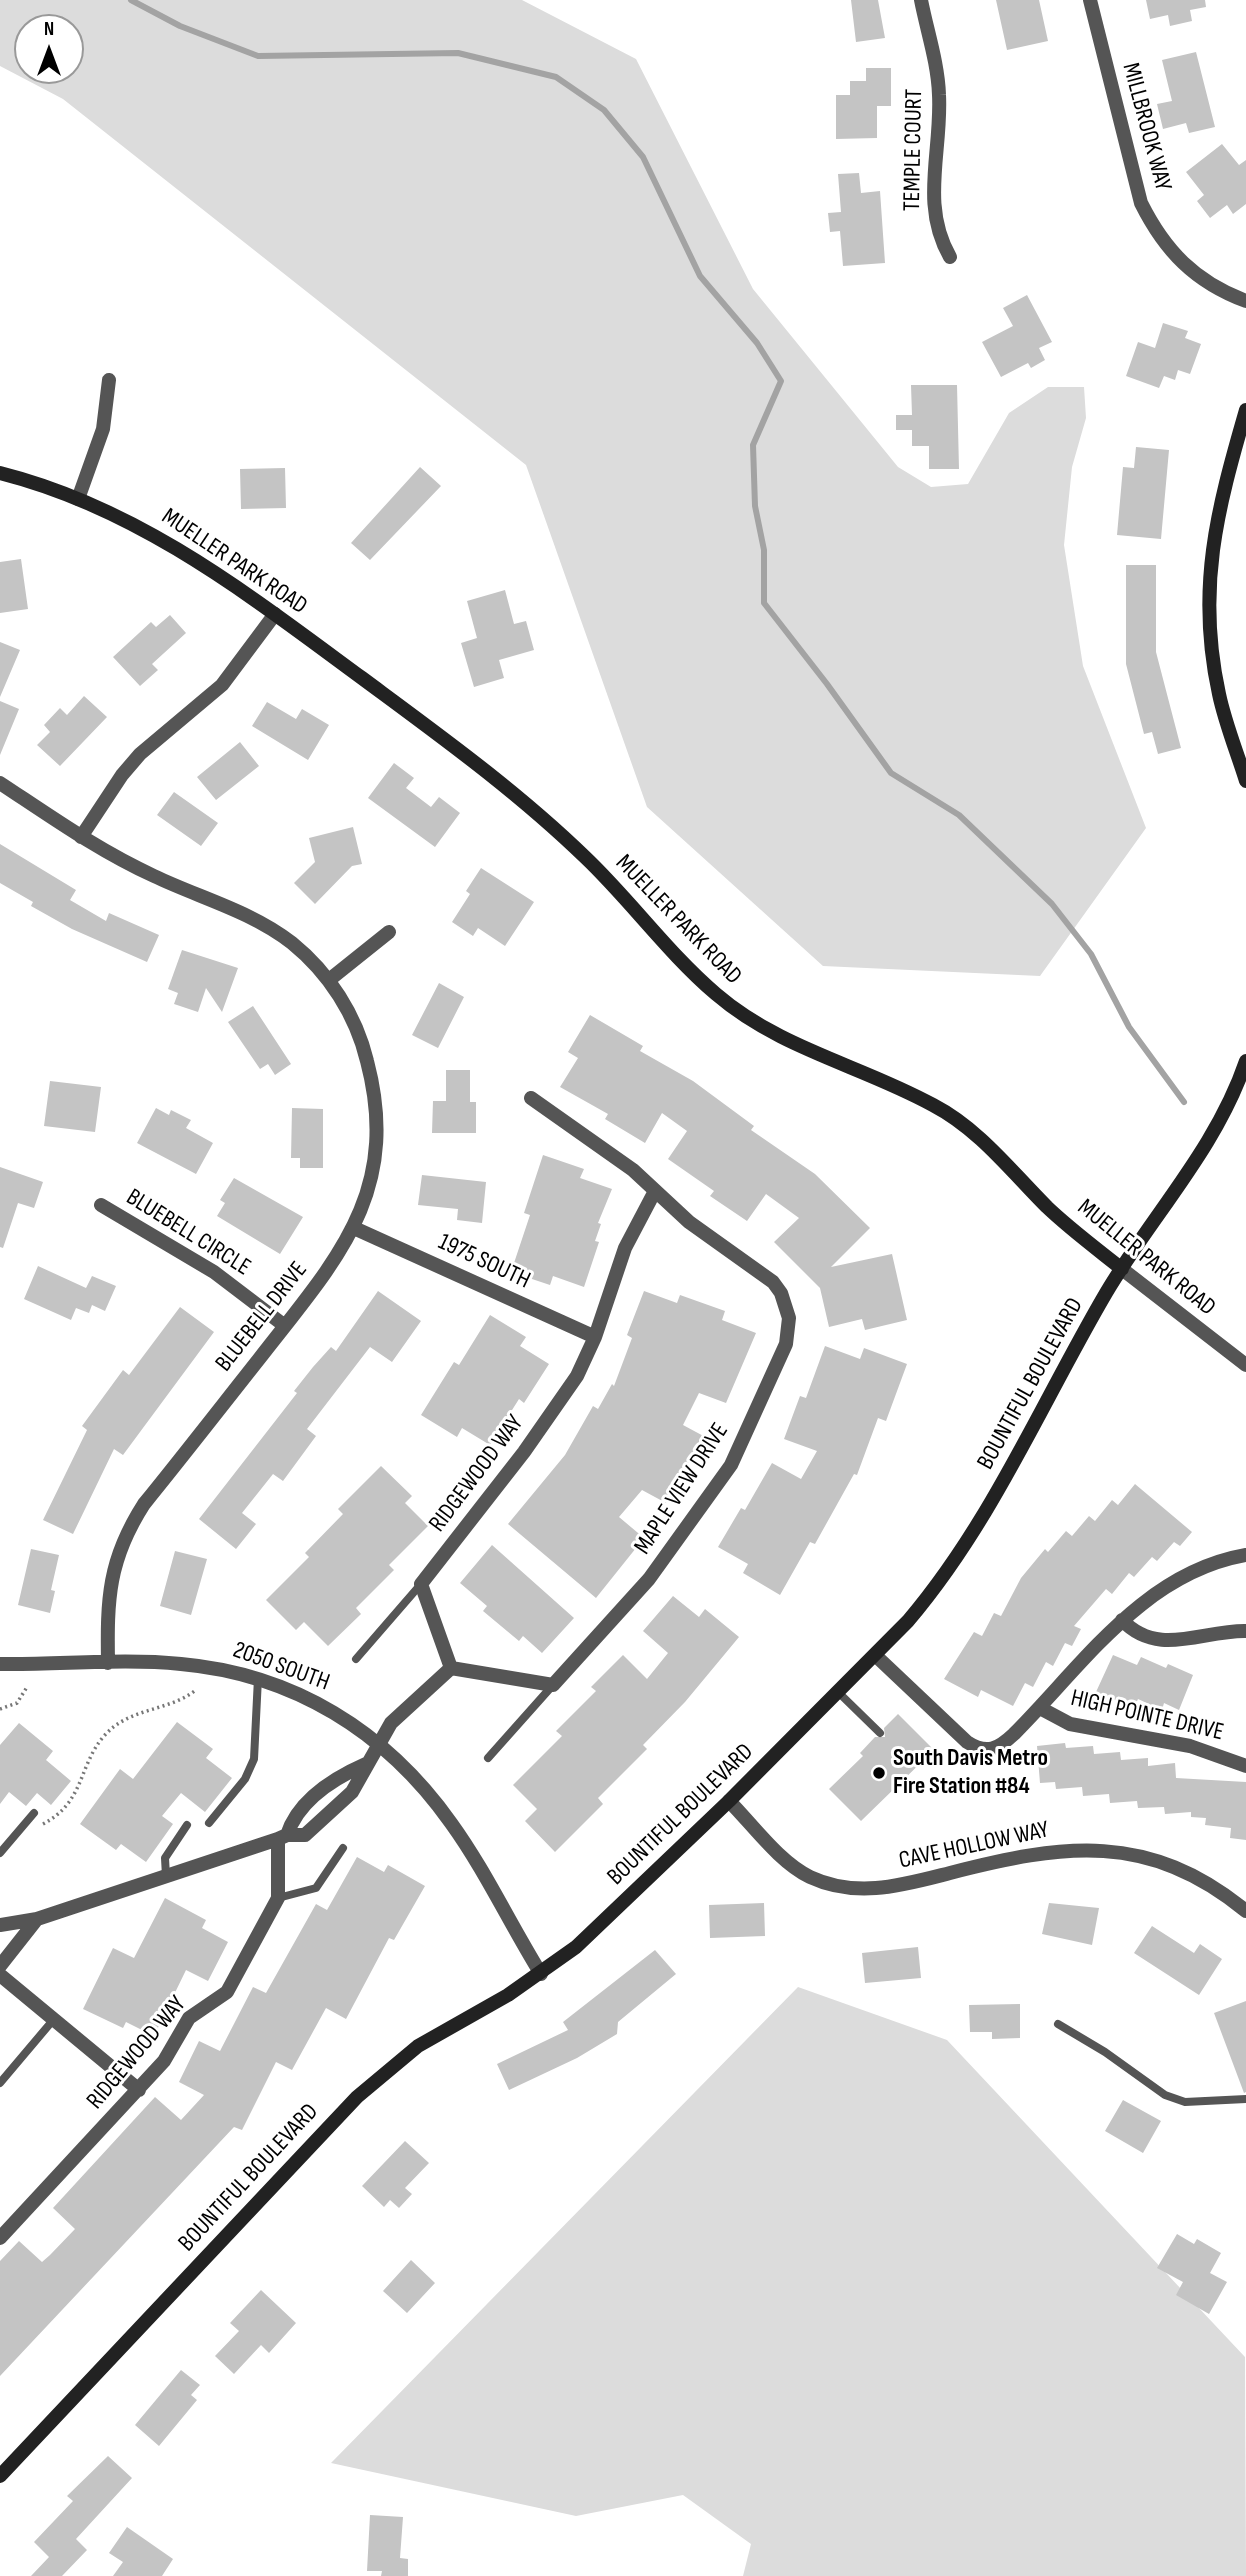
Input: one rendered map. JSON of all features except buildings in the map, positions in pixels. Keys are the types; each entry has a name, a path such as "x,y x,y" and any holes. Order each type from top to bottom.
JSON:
{"main road":[{"path":"1246,410 1215,523 1209,611 1220,697 1246,781"},
{"name":"MUELLER PARK ROAD","path":"0,473 78,499 124,518 184,551 275,614 530,807 587,859 686,967 716,995 782,1039 934,1105 990,1147 1049,1208 1122,1269"},
{"name":"BOUNTIFUL BOULEVARD","path":"0,2476 357,2097 418,2046 541,1974 601,1925 875,1655 934,1591 980,1524 1122,1269 1198,1161 1221,1122 1246,1061"}],"street":[{"name":"TEMPLE COURT","path":"920,0 940,97 934,219 940,239 950,257"},
{"name":"MILLBROOK WAY","path":"1090,0 1141,203 1153,227 1187,269 1203,282 1246,301"},
{"path":"78,499 103,429 109,380"},
{"path":"81,838 131,764 222,685 275,614"},
{"name":"BLUEBELL DRIVE","path":"0,783 81,838 152,876 270,928 312,961 343,1001 364,1048 376,1105 375,1168 354,1228 340,1253 131,1524 112,1567 108,1591 108,1663"},
{"path":"329,980 388,932"},
{"name":"MAPLE VIEW DRIVE","path":"531,1098 633,1170 689,1222 774,1282 787,1305 789,1331 786,1344 731,1465 649,1579 553,1685"},
{"name":"RIDGEWOOD WAY","path":"421,1584 577,1376 595,1337 625,1248 656,1191"},
{"name":"BLUEBELL CIRCLE","path":"100,1205 214,1272 285,1326"},
{"name":"1975 SOUTH","path":"354,1228 595,1337"},
{"name":"MUELLER PARK ROAD","path":"1122,1269 1246,1366"},
{"name":"HIGH POINTE DRIVE","path":"875,1655 978,1749 999,1748 1040,1708 1096,1644 1122,1620 1176,1580 1217,1562 1246,1555"},
{"path":"421,1584 451,1668"},
{"path":"1122,1620 1138,1634 1160,1640 1196,1640 1246,1631"},
{"name":"2050 SOUTH","path":"0,1664 179,1663 258,1678 328,1707 380,1742 418,1780 452,1824 541,1974"},
{"path":"451,1668 553,1685"},
{"path":"0,1925 37,1919 283,1837 305,1835 352,1792 391,1723 451,1668"},
{"name":"HIGH POINTE DRIVE","path":"1040,1708 1070,1724 1190,1746 1246,1766"},
{"path":"283,1837 293,1817 338,1776 366,1764"},
{"name":"CAVE HOLLOW WAY","path":"729,1801 799,1869 827,1883 848,1888 890,1888 1036,1852 1086,1849 1163,1864 1205,1882 1246,1911"},
{"name":"RIDGEWOOD WAY","path":"0,2238 164,2061 189,2018 227,1992 278,1898 283,1837"},
{"path":"0,1966 37,1919"},
{"path":"0,1975 139,2090"}],"lane":[{"path":"356,1659 421,1584"},
{"path":"209,1823 245,1779 254,1759 258,1678"},
{"path":"488,1758 553,1685"},
{"path":"838,1692 880,1733"},
{"path":"0,1853 34,1813"},
{"path":"166,1876 165,1858 187,1825"},
{"path":"278,1898 316,1888 344,1847"},
{"path":"0,2083 54,2019"},
{"path":"1058,2024 1105,2052 1165,2095 1185,2102 1246,2099"}],"path":[{"path":"0,1709 17,1703 27,1687"},
{"path":"26,1823 36,1827 62,1811 77,1793 97,1745 116,1726 139,1713 182,1699 196,1690"}],"shaded area":[{"path":"0,0 522,0 636,59 753,289 898,467 931,487 968,484 1009,413 1048,387 1084,387 1086,418 1072,467 1064,545 1083,666 1146,828 1040,976 823,966 647,807 526,465 63,99 34,84 84,84 84,14 14,14 14,73 0,66"},
{"path":"798,1987 947,2040 1245,2357 1246,2576 743,2576 751,2544 683,2495 576,2516 331,2463"}],"waterway":[{"path":"131,0 180,26 258,56 458,53 556,77 604,110 643,157 700,276 757,343 781,381 753,445 755,506 764,550 764,603 891,773 959,815 1052,904 1091,954 1129,1027 1184,1102"}],"place":[{"name":"South Davis Metro Fire Station #84","path":"879,1773"}]}
